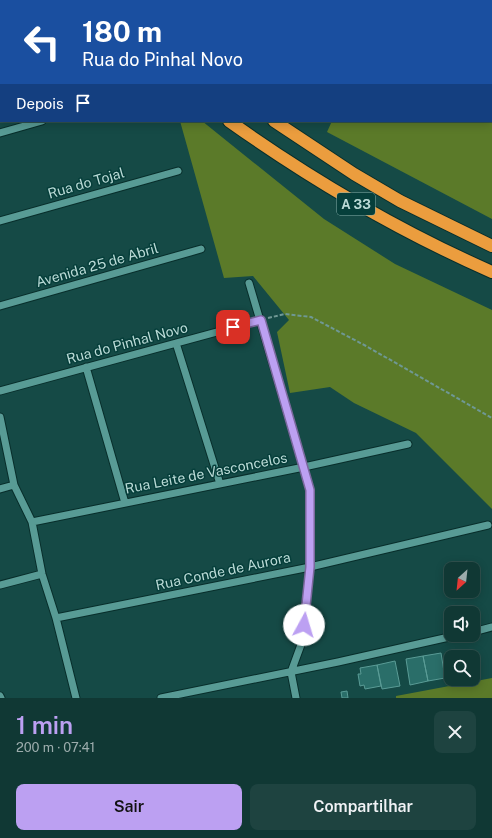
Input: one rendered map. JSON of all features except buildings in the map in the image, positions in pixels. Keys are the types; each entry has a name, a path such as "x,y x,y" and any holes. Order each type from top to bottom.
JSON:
{"highway":[{"name":"A 33","path":"230,122 318,181 371,212 435,247 492,272"},
{"name":"A 33","path":"276,122 354,174 400,201 492,246"}],"street":[{"path":"0,133 38,122"},
{"name":"Rua do Tojal","path":"0,221 178,171"},
{"name":"Avenida 25 de Abril","path":"0,306 201,250"},
{"path":"249,283 310,490 310,567 302,642 291,672 296,698"},
{"name":"Rua do Pinhal Novo","path":"0,391 261,320"},
{"path":"176,343 220,484"},
{"path":"86,367 125,503"},
{"path":"0,417 14,486 32,522 42,574 56,618 76,698"},
{"name":"Rua Leite de Vasconcelos","path":"32,522 304,467 408,444"},
{"path":"0,489 14,486"},
{"name":"Rua Conde de Aurora","path":"56,618 310,567 488,525"},
{"path":"0,585 42,574"},
{"path":"480,630 492,627"},
{"path":"161,698 291,672 444,638"}],"path":[{"path":"261,320 285,314 311,317 366,346 492,418"}],"green space":[{"path":"180,122 203,122 324,219 395,264 492,310 492,509 416,433 354,403 330,387 290,393 277,332 289,320 253,276 224,278"},
{"path":"332,122 492,122 492,219 327,132"},
{"path":"492,678 492,698 396,698 396,696 449,686 480,686 480,680"}],"route":[{"path":"233,327 261,320 310,490 310,567 304,625"}]}
